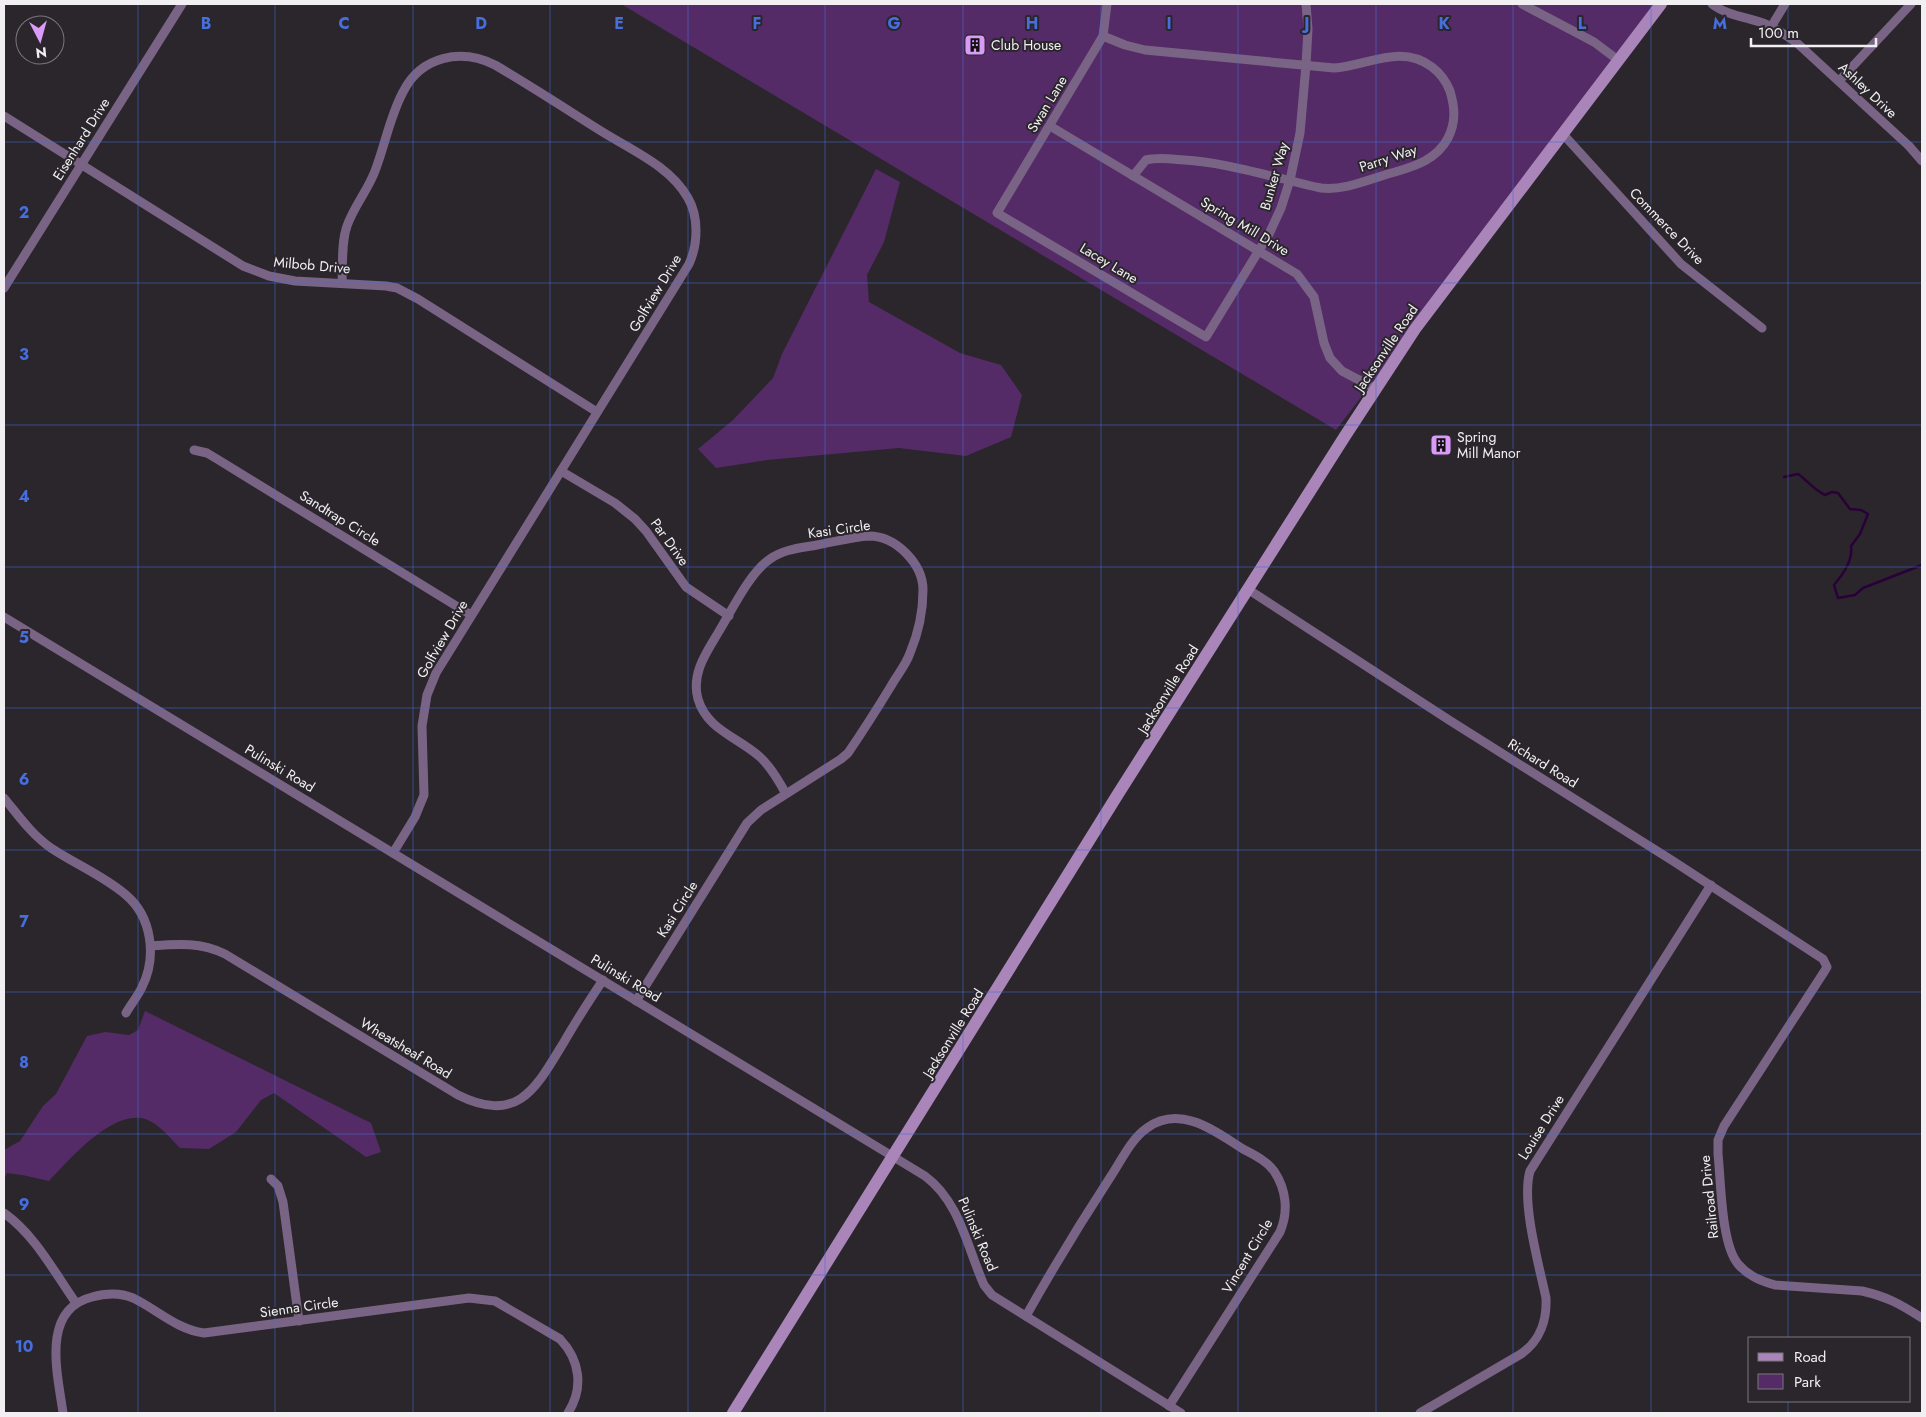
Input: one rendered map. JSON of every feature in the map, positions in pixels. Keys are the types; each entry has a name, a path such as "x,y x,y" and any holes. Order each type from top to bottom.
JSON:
{"main road":[{"name":"Jacksonville Road","path":"733,1413 1118,794 1376,389 1439,297 1661,4"}],"street":[{"name":"Eisenhard Drive","path":"4,288 182,4"},
{"name":"Swan Lane","path":"997,213 1103,36 1106,4"},
{"name":"Bunker Way","path":"1206,337 1276,220 1290,180 1300,134 1308,39 1306,4"},
{"path":"1522,4 1594,42 1618,60"},
{"name":"Ashley Drive","path":"1712,4 1726,12 1771,27 1797,43 1909,146 1922,161"},
{"path":"1771,27 1784,4"},
{"path":"1839,81 1911,4"},
{"name":"Parry Way","path":"1103,36 1125,45 1145,50 1334,68 1347,67 1400,55 1413,57 1427,63 1443,78 1452,99 1455,117 1452,128 1442,148 1434,155 1420,164 1337,188 1322,188 1224,165 1166,158 1146,160 1133,176"},
{"name":"Golfview Drive","path":"342,282 343,246 346,227 374,173 399,100 406,86 419,71 430,63 445,57 478,58 494,65 668,173 692,206 696,235 693,256 689,264 436,674 428,695 422,726 424,796 415,817 393,853"},
{"name":"Milbob Drive","path":"4,116 233,260 258,273 295,281 342,282 397,288 418,299 597,412"},
{"name":"Spring Mill Drive","path":"1050,126 1297,274 1307,285 1314,297 1324,343 1330,358 1342,372 1376,389"},
{"name":"Commerce Drive","path":"1562,133 1681,264 1762,328"},
{"name":"Lacey Lane","path":"997,213 1206,337"},
{"name":"Sandtrap Circle","path":"194,450 207,453 218,459 471,615"},
{"name":"Par Drive","path":"561,471 627,512 646,530 686,587 729,616"},
{"name":"Kasi Circle","path":"636,1001 747,823 761,810 841,759 848,753 910,655 921,608 923,590 919,573 913,562 902,549 885,539 876,537 861,538 792,550 778,554 762,565 703,657 697,672 696,689 698,698 701,708 711,722 758,756 777,777 786,794"},
{"name":"Richard Road","path":"1248,590 1449,720 1711,885 1823,959"},
{"name":"Pulinski Road","path":"4,617 925,1176 943,1192 954,1210 984,1285 992,1295 1180,1413"},
{"path":"4,798 20,818 50,847 112,884 127,896 141,914 151,946 150,962 145,980 126,1013"},
{"name":"Louise Drive","path":"1420,1413 1521,1354 1532,1345 1539,1334 1546,1310 1546,1298 1527,1197 1527,1180 1530,1171 1711,885"},
{"name":"Wheatsheaf Road","path":"151,946 193,944 212,947 458,1095 473,1102 494,1106 522,1099 538,1084 603,980"},
{"name":"Railroad Drive","path":"1823,959 1827,966 1824,972 1724,1126 1718,1140 1728,1242 1738,1264 1751,1276 1761,1281 1775,1285 1862,1291 1892,1299 1922,1318"},
{"name":"Vincent Circle","path":"1026,1316 1091,1207 1134,1140 1146,1128 1171,1119 1193,1120 1206,1125 1266,1162 1280,1182 1285,1199 1286,1210 1280,1232 1169,1406"},
{"path":"270,1179 278,1186 283,1202 299,1321"},
{"path":"4,1214 21,1226 76,1304 64,1317 56,1338 55,1354 63,1413"},
{"name":"Sienna Circle","path":"76,1304 101,1294 116,1293 125,1295 181,1327 204,1333 469,1298 495,1301 560,1339 567,1347 576,1365 578,1384 575,1400 568,1413"}],"green space":[{"path":"621,4 1657,4 1660,5 1336,430"},
{"path":"876,169 900,182 884,242 867,275 869,302 960,353 1001,365 1022,395 1011,437 966,456 899,448 767,460 716,468 698,449 733,420 773,378 782,354"},
{"path":"145,1011 371,1123 381,1152 366,1157 274,1093 261,1100 236,1132 209,1149 180,1148 162,1130 147,1119 128,1119 103,1130 90,1140 49,1181 7,1173 4,1179 4,1150 20,1141 43,1106 56,1094 87,1036 105,1032 129,1035 138,1030"}],"waterway":[{"path":"1784,477 1798,474 1821,493 1825,495 1832,492 1838,493 1850,509 1861,510 1868,514 1860,534 1851,546 1847,567 1834,585 1838,598 1855,595 1863,588 1922,565"}],"place":[{"name":"Club House","path":"975,45"},
{"name":"Spring Mill Manor","path":"1441,445"}]}
